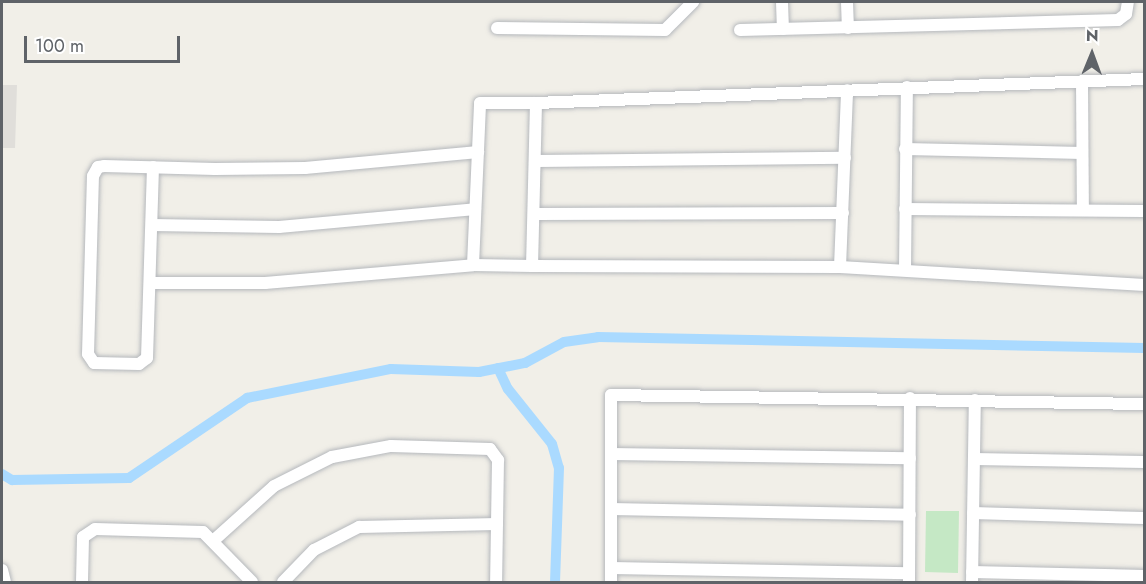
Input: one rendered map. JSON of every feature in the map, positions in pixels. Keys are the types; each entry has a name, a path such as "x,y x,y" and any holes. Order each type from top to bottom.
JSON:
{"street":[{"path":"497,28 665,30 693,2"},
{"path":"782,2 783,29"},
{"path":"847,2 848,28"},
{"path":"740,30 1118,20 1126,14 1128,2"},
{"path":"473,265 480,103 536,103 1144,79"},
{"path":"1082,81 1083,210"},
{"path":"905,270 907,87"},
{"path":"840,267 848,90"},
{"path":"532,266 536,214 536,103"},
{"path":"905,149 1082,153"},
{"path":"153,167 146,361 92,362 94,172 104,166 305,168 478,152"},
{"path":"537,161 845,158"},
{"path":"152,225 279,227 476,209"},
{"path":"905,209 1144,211"},
{"path":"536,214 843,213"},
{"path":"150,282 265,283 473,265 840,267 1144,285"},
{"path":"611,582 611,395 910,398 1144,404"},
{"path":"611,568 909,578 910,398"},
{"path":"975,400 972,577 1144,576"},
{"path":"213,541 262,496 302,470 348,453 391,446 493,450 498,460 496,582"},
{"path":"611,454 910,458"},
{"path":"974,459 1144,462"},
{"path":"611,509 909,515"},
{"path":"973,513 1144,518"},
{"path":"283,582 314,550 359,527 497,524"},
{"path":"82,582 83,537 91,530 194,530 213,541 252,582"}],"shaded area":[{"path":"2,85 17,85 15,148 2,148"}],"green space":[{"path":"926,511 959,511 958,573 925,572"}],"waterway":[{"path":"2,474 12,480 129,478 247,398 391,369 479,372 525,363 564,342 598,337 1144,348"},
{"path":"498,368 508,389 552,444 559,468 555,582"}]}
